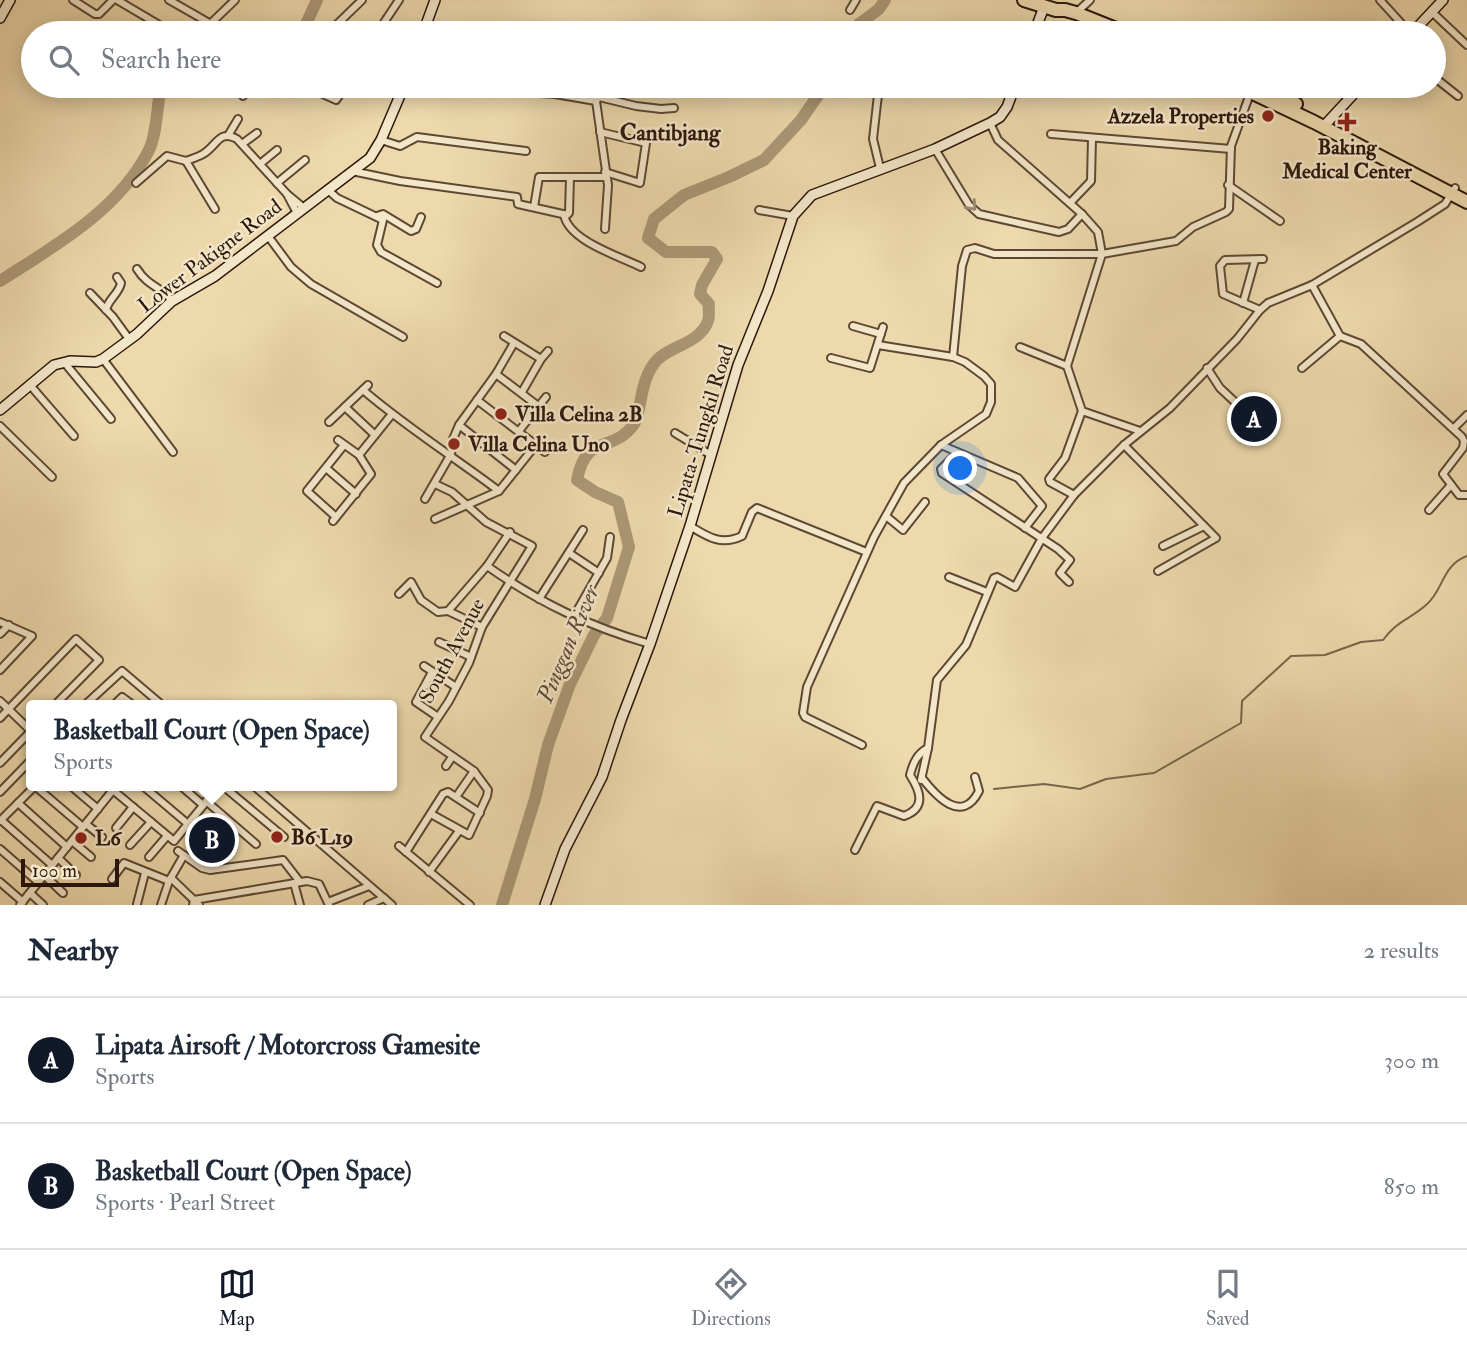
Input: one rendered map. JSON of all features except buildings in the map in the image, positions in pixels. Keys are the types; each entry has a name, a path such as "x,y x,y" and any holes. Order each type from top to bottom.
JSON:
{"highway":[{"path":"1038,4 1096,21"},
{"path":"1038,4 1075,21"},
{"path":"1275,98 1461,193 1467,202"}],"street":[{"path":"0,18 10,0"},
{"path":"74,0 95,15 115,0 152,21"},
{"path":"169,0 206,21"},
{"path":"340,21 362,0"},
{"path":"385,21 399,0"},
{"path":"427,21 435,0"},
{"path":"850,10 856,0"},
{"path":"1076,13 1090,0"},
{"path":"1380,0 1400,21"},
{"path":"1424,21 1443,0"},
{"path":"214,21 233,1"},
{"path":"1433,13 1442,21"},
{"path":"1446,25 1467,45"},
{"path":"1446,86 1458,96"},
{"name":"Lower Pakigne Road","path":"103,359 172,302 215,276 370,158 399,98"},
{"path":"579,98 597,101"},
{"path":"598,98 600,132 608,185 605,229"},
{"path":"603,98 636,106 674,108"},
{"path":"878,98 873,139 880,168"},
{"name":"Lipata-Tungkil Road","path":"545,905 565,849 602,777 650,644 690,526 738,365 768,291 793,216 812,195 935,149 990,123 1000,117 1010,98"},
{"path":"953,357 962,266 967,250 975,248 994,254 1101,254 1176,241 1193,227 1227,211 1231,149 1251,98"},
{"path":"1326,123 1350,98"},
{"path":"229,134 238,119"},
{"path":"990,123 998,139 1082,214 1098,232 1101,254 1067,366 1082,411 1065,458 1049,479 1074,495"},
{"path":"534,207 538,178 605,174 641,183 646,143 600,132"},
{"path":"242,144 257,133"},
{"path":"136,183 167,156 186,161 203,154 222,135 229,134 242,144 301,210"},
{"path":"1051,134 1231,149"},
{"path":"381,139 389,144 402,146 417,137 526,150"},
{"path":"1070,203 1091,183 1092,138"},
{"path":"935,149 969,205 979,214 1059,232 1068,229 1082,214"},
{"path":"260,164 277,150"},
{"path":"277,183 305,160"},
{"path":"186,161 215,209"},
{"path":"352,171 400,181 517,197 518,204 564,214 569,213 570,177"},
{"path":"1228,185 1280,221"},
{"path":"328,190 337,198 383,221 377,245 381,252 437,283"},
{"path":"918,786 928,748 937,680 966,645 987,592 996,577 1015,587 1042,538 1074,495 1140,430 1170,408 1268,303 1312,285 1461,193"},
{"path":"759,210 793,216"},
{"path":"377,216 383,214 411,231 416,229 421,217"},
{"path":"564,214 566,224 575,233 641,267"},
{"path":"268,236 291,267 310,284 403,337"},
{"path":"1242,303 1259,260 1225,260 1220,266 1222,293 1242,303 1260,310"},
{"path":"138,269 149,285 159,288 172,302"},
{"path":"106,310 107,303 120,290 121,283 117,277"},
{"path":"1312,285 1340,335 1361,344 1454,428 1464,441 1465,445 1443,472 1459,495 1467,495"},
{"path":"90,293 129,339"},
{"path":"831,358 870,368 882,331 853,326"},
{"path":"1302,368 1340,335"},
{"path":"504,336 541,359"},
{"path":"425,499 451,454 459,425 496,374 514,343"},
{"path":"862,745 806,718 803,713 807,687 870,545 904,483 941,445 986,414 991,402 991,384 984,376 953,357 878,345"},
{"path":"1020,347 1067,366"},
{"path":"522,392 548,351"},
{"path":"0,410 52,366 64,362 96,362 103,359 173,452"},
{"path":"64,362 111,419"},
{"path":"1207,368 1220,388 1252,418"},
{"path":"496,374 538,405"},
{"path":"30,385 74,436"},
{"path":"328,422 365,387 392,414 499,491"},
{"path":"519,431 546,397"},
{"path":"477,400 545,452"},
{"path":"345,407 375,435"},
{"path":"1082,411 1140,430"},
{"path":"359,455 392,414"},
{"path":"1454,428 1467,415"},
{"path":"459,425 516,470"},
{"path":"0,426 52,477"},
{"path":"676,433 711,455"},
{"path":"341,442 359,455 371,474 335,519 307,493 341,442"},
{"path":"941,445 1018,478 1042,504 1042,508 1025,528"},
{"path":"1124,445 1216,538 1158,571"},
{"path":"435,519 499,491 535,446"},
{"path":"957,453 941,469 942,473 1042,538 1070,560 1060,573 1069,582"},
{"path":"326,468 356,494"},
{"path":"435,484 452,492 469,506 483,525 510,532 487,566 448,611"},
{"path":"1429,510 1451,485"},
{"path":"886,516 903,530 925,502"},
{"path":"690,526 712,540 729,541 742,536 752,512 757,508 864,551"},
{"path":"1163,546 1204,526"},
{"path":"539,599 583,530"},
{"name":"South Avenue","path":"428,742 425,735 456,687 482,627 532,546 510,532"},
{"path":"573,618 607,558 610,537"},
{"path":"569,553 599,573"},
{"path":"487,566 573,618 604,631 650,644"},
{"path":"949,577 987,592"},
{"path":"399,594 411,582 421,600 438,612 448,611 482,627"},
{"path":"0,622 31,634 32,637 0,670"},
{"path":"0,634 9,625"},
{"path":"0,718 74,639 99,660 60,700"},
{"path":"439,642 471,657"},
{"path":"424,666 456,687"},
{"path":"90,700 122,671 155,700"},
{"path":"432,671 416,702 438,717"},
{"path":"0,701 26,726"},
{"path":"0,764 26,736"},
{"path":"423,750 428,742 474,771 488,790 469,835 431,814"},
{"path":"855,850 877,806 904,816 916,810 920,802 918,786 911,775 912,765 920,752 928,748"},
{"path":"446,766 452,757"},
{"path":"0,792 26,765"},
{"path":"456,797 474,771"},
{"path":"922,778 937,797 955,807 965,806 974,800 979,791 975,777"},
{"path":"30,791 0,821 52,865"},
{"path":"41,791 102,836"},
{"path":"77,791 98,809"},
{"path":"0,882 21,903 98,809 109,791"},
{"path":"114,791 175,841 216,791"},
{"path":"150,791 188,824"},
{"path":"188,791 256,844"},
{"path":"227,791 284,837"},
{"path":"260,791 392,905"},
{"path":"405,852 443,794 448,792 480,813"},
{"path":"18,803 91,857"},
{"path":"116,828 133,807"},
{"path":"130,845 151,822"},
{"path":"429,872 459,831"},
{"path":"149,857 167,836"},
{"path":"399,846 470,905"},
{"path":"0,849 38,882"},
{"path":"178,851 202,868 210,870 283,860 297,883 300,905"},
{"path":"161,905 170,879 184,855"},
{"path":"58,858 76,875"},
{"path":"112,879 124,863 145,873 170,879 195,903 297,883 319,884 328,903 369,886"},
{"path":"137,904 145,873"},
{"path":"44,875 63,893"},
{"path":"30,892 43,905"},
{"path":"368,905 384,898"}],"shaded area":[{"path":"199,817 236,849 212,853 187,831"}],"waterway":[{"path":"307,21 317,0"},
{"name":"Pinggan River","path":"863,21 879,9 885,0"},
{"path":"0,281 84,225 121,191 152,143 159,98"},
{"name":"Pinggan River","path":"502,905 535,799 548,745 570,684 594,635 607,618 629,547 618,502 577,480 581,465 593,449 618,439 634,424 645,382 654,364 664,354 693,339 709,319 709,304 700,294 702,285 717,259 712,252 666,252 648,238 654,219 684,195 764,160 801,120 816,98"},
{"path":"994,789 1044,784 1080,789 1106,779 1154,773 1241,723 1242,701 1291,656 1325,655 1361,642 1383,640 1394,628 1426,605 1452,566 1467,556"}],"place":[{"name":"Azzela Properties","path":"1268,116"},
{"name":"Baking Medical Center","path":"1347,122"},
{"name":"Villa Celina 2B","path":"501,414"},
{"name":"Lipata Airsoft / Motorcross Gamesite","path":"1254,419"},
{"name":"Villa Celina Uno","path":"454,444"},
{"name":"B6 L19","path":"277,837"},
{"name":"L6","path":"81,838"},
{"name":"Basketball Court (Open Space)","path":"212,840"}],"district":[{"name":"Cantibjang","path":"670,132"}]}
